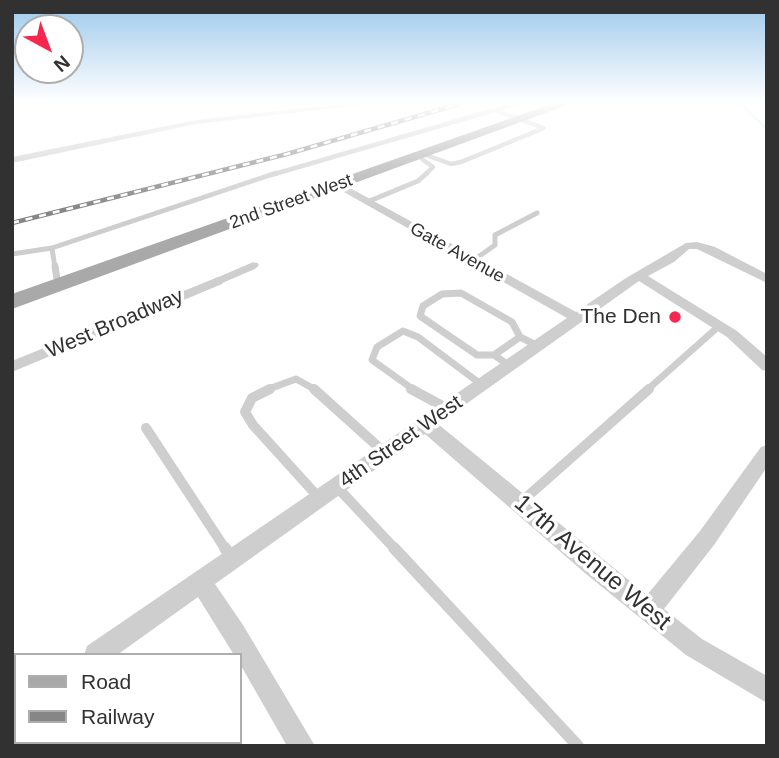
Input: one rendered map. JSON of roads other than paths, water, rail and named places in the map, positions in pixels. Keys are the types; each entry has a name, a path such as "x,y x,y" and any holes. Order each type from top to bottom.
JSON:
{"main road":[{"name":"2nd Street West","path":"12,302 420,155 461,137"}],"street":[{"path":"12,160 122,137"},
{"name":"Gate Avenue","path":"338,185 577,318"},
{"name":"4th Street West","path":"99,653 577,318 686,246 697,245 711,249 767,279"},
{"path":"639,276 719,326 767,366"},
{"name":"West Broadway","path":"12,367 218,281"},
{"name":"17th Avenue West","path":"426,424 694,647 767,690"},
{"path":"648,611 707,538 767,452"},
{"path":"201,582 236,633 302,746"}],"lane":[{"path":"12,254 52,248 291,168 402,137"},
{"path":"420,155 451,164 521,137"},
{"path":"367,202 418,181 430,172 433,167 420,155"},
{"path":"471,261 495,244 495,235 537,213"},
{"path":"52,248 58,286"},
{"path":"218,281 256,265"},
{"path":"510,366 494,355 477,355 420,316 423,306 442,294 461,293 512,322 520,337 538,346"},
{"path":"520,504 719,326"},
{"path":"448,409 420,395 372,360 377,347 403,331 482,385"},
{"path":"494,355 520,337"},
{"path":"320,499 253,425 245,412 252,398 280,383 296,379 315,388 385,453"},
{"path":"146,428 233,559"},
{"path":"337,487 578,746"}],"railway":[{"path":"12,223 344,137"}],"place":[{"name":"The Den","path":"675,317"}]}
